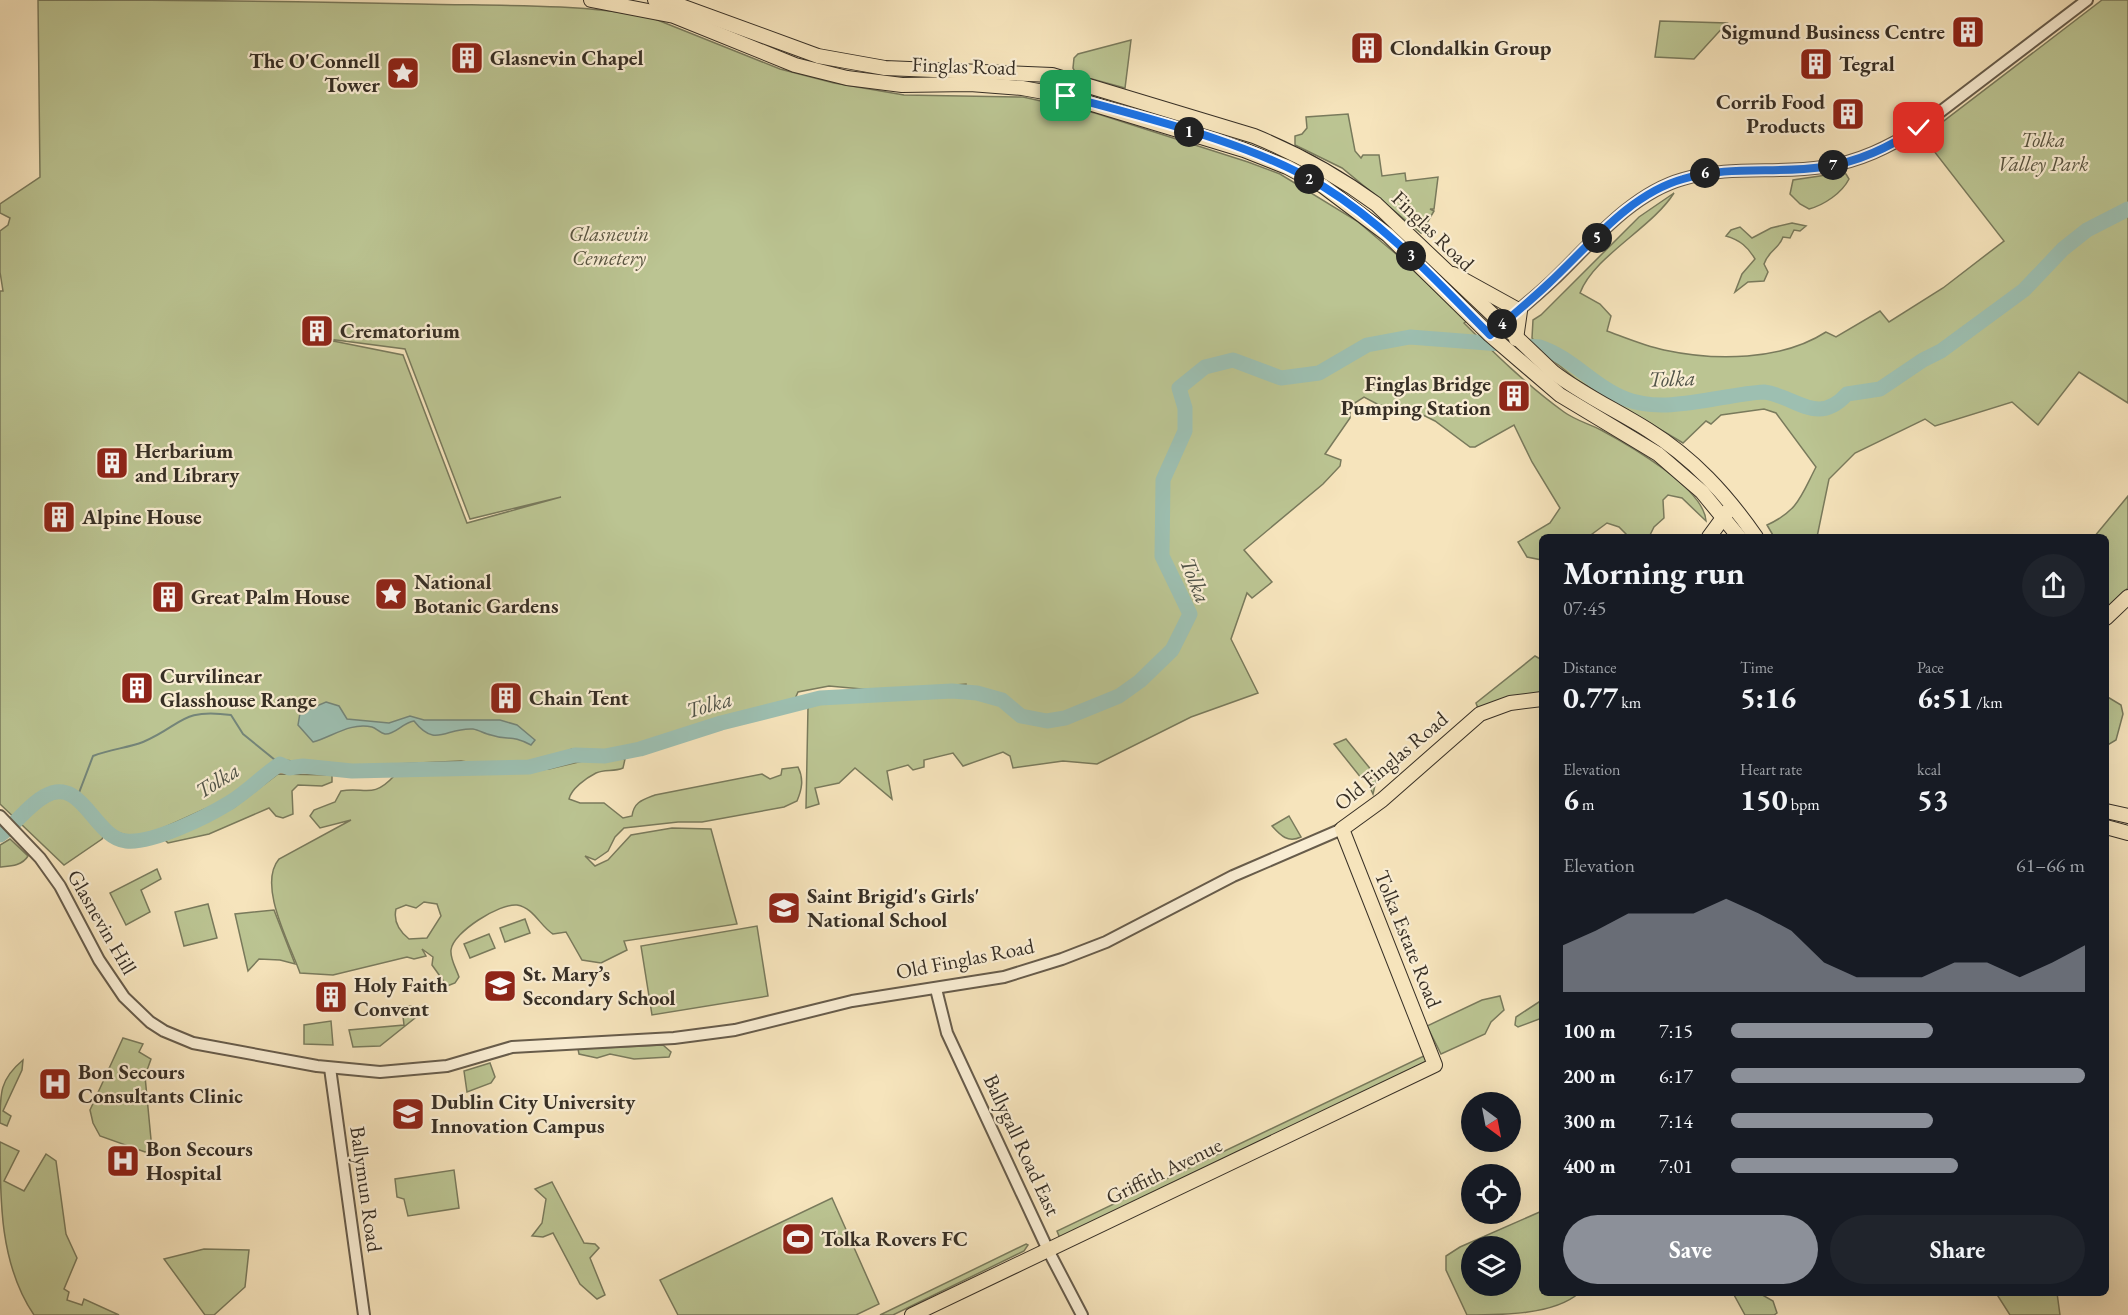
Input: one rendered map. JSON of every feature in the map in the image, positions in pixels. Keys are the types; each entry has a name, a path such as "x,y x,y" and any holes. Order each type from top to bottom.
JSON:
{"main road":[{"name":"Finglas Road","path":"591,0 674,16 795,65 847,78 902,85 970,84 1049,92 1127,112 1244,150 1305,177 1357,209 1425,269 1508,352 1560,395 1658,454 1702,492 1722,517"},
{"name":"Finglas Road","path":"656,0 670,2 818,56 885,68 1052,75 1254,136 1283,148 1352,187 1402,228 1532,354 1570,385 1673,447 1707,475 1734,506"},
{"path":"1448,272 1465,278 1520,311 1516,339"},
{"path":"1711,534 1722,517 1734,506 1754,534"},
{"path":"1722,517 1736,534"},
{"path":"2109,615 2128,597"},
{"name":"Old Finglas Road","path":"1342,829 1382,800 1480,714 1510,703 1539,699"},
{"path":"2109,812 2128,816"},
{"path":"2109,828 2128,832"},
{"name":"Tolka Estate Road","path":"1342,829 1435,1065"},
{"name":"Griffith Avenue","path":"912,1315 1435,1065"}],"street":[{"path":"1490,335 1520,311 1625,212 1654,191 1681,179 1702,174 1852,162 1890,146 1919,128 2087,0"},
{"name":"Glasnevin Hill","path":"0,816 18,834 60,886 111,979 124,997 150,1022 193,1043 330,1068"},
{"name":"Old Finglas Road","path":"330,1068 380,1072 409,1071 447,1066 512,1047 674,1038 735,1030 852,1000 1004,977 1106,942 1233,876 1342,829"},
{"name":"Ballygall Road East","path":"936,989 947,1033 1048,1250 1082,1315"},
{"name":"Ballymun Road","path":"330,1068 364,1315"}],"green space":[{"name":"Glasnevin Cemetery","path":"38,0 276,1 534,6 592,9 650,17 780,69 834,83 904,95 1023,97 1095,113 1280,174 1357,221 1396,254 1467,321 1464,323 1500,358 1550,402 1564,412 1629,446 1679,482 1693,495 1702,508 1706,521 1682,498 1668,495 1663,500 1664,518 1654,527 1650,534 1626,534 1619,527 1607,523 1592,534 1539,534 1539,559 1527,557 1518,542 1550,523 1560,508 1532,462 1514,425 1475,447 1470,447 1435,421 1419,413 1379,405 1364,397 1350,406 1350,418 1325,454 1341,460 1340,466 1323,484 1244,550 1272,582 1252,598 1247,593 1231,639 1258,693 1191,717 1097,764 1063,761 1013,768 1010,756 1003,752 963,766 953,753 924,760 924,767 913,770 908,765 887,771 892,799 855,768 839,783 815,788 819,804 806,808 808,707 811,706 811,702 853,697 966,692 966,684 884,691 829,686 798,692 794,701 728,715 616,751 572,749 546,760 529,761 505,768 461,761 354,766 282,760 227,799 152,833 135,838 107,829 102,839 64,865 0,804 0,291 3,291 0,272 0,231 8,225 10,218 0,213 0,204 40,177","holes":["313,337 405,349 470,519 561,497 467,523 403,355"]},
{"name":"Tolka Valley Park","path":"2102,0 2128,0 2128,403 2079,372 2038,425 2012,402 1935,426 1925,419 1855,453 1829,479 1818,534 1772,534 1767,525 1786,514 1798,502 1816,467 1776,413 1764,409 1721,415 1711,424 1706,421 1683,443 1577,380 1544,353 1532,338 1533,320 1541,315 1639,217 1674,193 1652,218 1610,254 1587,280 1580,293 1600,304 1611,316 1607,331 1664,350 1726,357 1789,349 1826,332 1836,337 1880,311 1889,322 1943,288 2004,241 1923,137"},
{"path":"1660,21 1727,23 1694,59 1655,57"},
{"path":"1131,40 1125,88 1077,75 1073,68 1074,58 1078,54"},
{"path":"1348,114 1355,151 1361,158 1363,155 1379,155 1382,176 1405,173 1406,181 1438,177 1434,209 1430,209 1434,211 1421,233 1342,168 1295,145 1295,136 1302,134 1307,128 1306,117"},
{"path":"1846,174 1849,179 1846,184 1832,198 1815,207 1809,209 1790,194 1793,180"},
{"path":"1792,223 1806,226 1800,231 1794,230 1790,238 1783,237 1768,256 1764,264 1768,272 1764,281 1748,282 1735,292 1742,274 1755,259 1743,244 1726,236 1731,230 1740,227 1752,238 1771,228"},
{"path":"2128,496 2128,588 2109,606 2109,534 2096,534"},
{"path":"1535,656 1539,658 1539,700 1480,714 1476,703"},
{"path":"2109,698 2121,705 2123,714 2116,740 2109,744"},
{"path":"1346,739 1377,777 1373,794 1365,777 1362,779 1334,744"},
{"path":"625,759 623,768 592,775 573,791 569,799 580,803 604,803 623,818 632,816 637,805 655,795 762,774 770,779 781,775 782,769 798,767 802,780 799,797 797,801 784,807 702,822 678,822 624,828 615,837 608,851 595,860 585,856 595,866 608,860 631,835 672,828 711,829 737,924 624,941 627,950 601,963 582,960 566,932 553,934 532,913 517,905 489,914 460,935 451,950 451,957 459,977 455,983 447,986 432,965 433,957 422,949 426,956 414,959 407,957 333,975 300,973 273,899 273,870 279,859 351,820 320,828 310,816 314,810 335,802 341,791 374,790 380,788 394,776 513,772 549,769 587,760","holes":["424,902 437,904 441,916 427,938 409,939 396,922 396,909 406,905 416,908"]},
{"path":"278,774 332,775 332,782 322,786 298,785 292,791 293,814 283,818 276,816 269,808 209,834 168,843 163,838 233,808"},
{"path":"1289,816 1301,837 1285,838 1272,826"},
{"path":"10,839 28,856 19,864 0,867 0,845"},
{"path":"157,869 161,879 141,890 150,912 126,925 110,893"},
{"path":"208,904 217,938 184,946 175,912"},
{"path":"274,910 295,964 280,960 259,959 248,971 235,914"},
{"path":"525,919 530,933 505,942 500,928"},
{"path":"757,926 768,996 652,1015 641,946"},
{"path":"489,934 495,948 470,958 464,944"},
{"path":"1500,996 1504,1010 1491,1022 1485,1034 1441,1054 1427,1026 1482,1000"},
{"path":"1539,1002 1539,1019 1518,1027 1515,1025 1516,1017"},
{"path":"411,1006 415,1018 380,1046 353,1047 349,1030 404,1025 402,1008"},
{"path":"331,1021 333,1045 304,1044 304,1025"},
{"path":"123,1038 143,1044 139,1052 151,1059 145,1076 152,1150 145,1152 100,1136 93,1123 90,1110"},
{"path":"663,1045 671,1052 669,1057 634,1059 610,1054 597,1058 579,1054 578,1049"},
{"path":"1428,1054 1433,1066 1061,1241 1057,1231"},
{"path":"23,1060 22,1070 3,1111 11,1116 7,1126 0,1123 1,1095 6,1080"},
{"path":"490,1063 495,1077 491,1083 467,1092 464,1071"},
{"path":"0,1142 19,1151 4,1181 24,1191 46,1154 56,1161 66,1234 77,1258 64,1289 69,1292 67,1300 82,1305 84,1299 119,1315 34,1315 14,1275 8,1254 2,1209"},
{"path":"454,1170 459,1208 408,1216 404,1199 397,1197 395,1179"},
{"path":"552,1182 584,1243 595,1244 599,1248 590,1258 605,1295 597,1299 580,1284 553,1233 543,1237 532,1236 542,1223 546,1199 535,1189"},
{"name":"Tolka Rovers FC","path":"832,1198 879,1304 856,1315 678,1315 660,1280"},
{"path":"1539,1212 1539,1296 1574,1296 1556,1306 1542,1310 1511,1314 1467,1315 1446,1270 1446,1256 1461,1247 1461,1296 1521,1296 1521,1236 1485,1236 1512,1224 1521,1224 1521,1220"},
{"path":"1028,1245 1024,1251 893,1315 880,1315"},
{"path":"204,1249 249,1250 245,1287 214,1315 205,1315 164,1259"},
{"path":"1735,1296 1764,1296 1773,1301 1777,1313 1774,1315 1745,1315"},
{"path":"1998,1296 2057,1296 2060,1315 2010,1315"}],"shaded area":[{"path":"326,702 339,706 347,719 389,723 410,716 424,720 500,720 517,725 535,740 531,745 473,729 435,735 429,734 414,721 389,734 364,726 341,731 313,742 298,725 300,713"}],"waterway":[{"name":"Tolka","path":"0,835 39,800 58,792 69,794 78,800 105,830 115,837 126,841 137,841 164,834 219,809 280,764 289,768 303,766 352,771 529,767 575,755 605,756 640,749 721,723 820,698 952,691 977,693 1002,700 1021,716 1047,721 1065,718 1119,696 1140,681 1172,650 1190,614 1162,556 1163,480 1185,431 1185,408 1179,388 1205,367 1233,360 1281,378 1319,373 1367,345 1410,337 1540,347 1563,358 1614,394 1642,403 1676,404 1764,392 1806,407 1826,408 1836,404 1847,394 1880,389 1923,360 1941,351 2024,290 2063,249 2087,230 2128,209"},
{"path":"77,798 93,756 143,742 191,716 201,714 231,715 243,734 280,764"}],"place":[{"name":"Sigmund Business Centre","path":"1968,32"},
{"name":"Clondalkin Group","path":"1367,48"},
{"name":"Glasnevin Chapel","path":"467,58"},
{"name":"Tegral","path":"1816,64"},
{"name":"The O'Connell Tower","path":"403,73"},
{"name":"Corrib Food Products","path":"1848,114"},
{"name":"Crematorium","path":"317,331"},
{"name":"Finglas Bridge Pumping Station","path":"1514,396"},
{"name":"Herbarium and Library","path":"112,463"},
{"name":"Alpine House","path":"59,517"},
{"name":"National Botanic Gardens","path":"391,594"},
{"name":"Great Palm House","path":"168,597"},
{"name":"Curvilinear Glasshouse Range","path":"137,688"},
{"name":"Chain Tent","path":"506,698"},
{"name":"Saint Brigid's Girls' National School","path":"784,908"},
{"name":"St. Mary’s Secondary School","path":"500,986"},
{"name":"Holy Faith Convent","path":"331,997"},
{"name":"Bon Secours Consultants Clinic","path":"55,1084"},
{"name":"Dublin City University Innovation Campus","path":"408,1114"},
{"name":"Bon Secours Hospital","path":"123,1161"},
{"name":"Tolka Rovers FC","path":"798,1239"}],"route":[{"path":"1066,96 1127,112 1244,150 1287,167 1323,186 1357,209 1388,235 1490,335 1520,311 1625,212 1666,185 1681,179 1721,171 1802,169 1852,162 1890,146 1919,128"}]}
